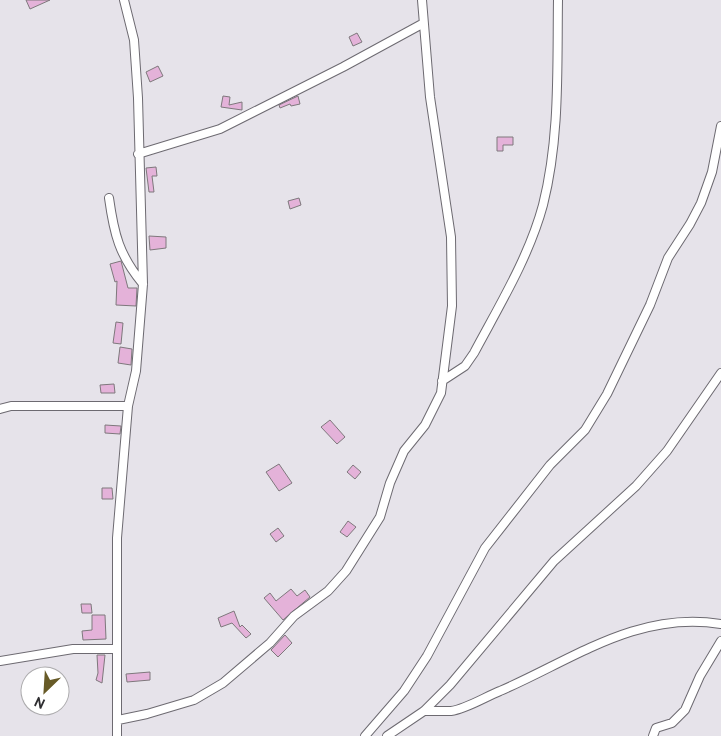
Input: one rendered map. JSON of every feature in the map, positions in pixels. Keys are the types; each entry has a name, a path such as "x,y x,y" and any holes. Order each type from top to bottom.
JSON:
{"street":[{"path":"117,736 117,538 128,406 136,371 143,284 138,154 138,98 134,40 124,0"},
{"path":"118,720 147,714 194,700 223,683 270,643 294,616 328,591 346,571 380,517 390,483 404,451 425,425 441,393 452,306 451,237 430,96 422,24 422,0"},
{"path":"442,381 465,366 474,354 524,256 540,213 554,140 558,0"},
{"path":"138,154 220,129 343,68 422,24"},
{"path":"365,736 404,691 427,656 485,548 550,466 585,430 603,400 626,359 668,258 701,204 712,172 721,126"},
{"path":"109,198 114,232 121,251 129,266 143,284"},
{"path":"387,736 424,711 450,685 554,561 636,486 667,451 721,373"},
{"path":"0,409 11,406 128,406"},
{"path":"424,711 452,710 518,683 612,636 644,627 679,622 702,620 721,624"},
{"path":"653,736 656,728 672,723 685,710 700,676 721,641"},
{"path":"0,661 73,649 118,649"}],"building":[{"path":"26,0 50,0 30,9"},
{"path":"357,33 362,42 353,46 349,37"},
{"path":"158,66 163,76 150,82 146,72"},
{"path":"223,96 230,97 229,105 242,102 242,110 221,107"},
{"path":"298,96 300,104 291,106 290,104 280,108 279,105"},
{"path":"497,137 513,137 513,145 503,145 503,151 497,151"},
{"path":"156,167 157,176 152,176 154,192 149,192 146,168"},
{"path":"299,198 301,205 290,209 288,201"},
{"path":"149,236 166,237 166,248 150,250"},
{"path":"121,261 128,288 137,288 136,306 116,305 117,281 115,282 110,264"},
{"path":"116,322 123,323 121,344 113,343"},
{"path":"120,347 132,349 131,365 118,363"},
{"path":"114,384 115,393 101,393 100,385"},
{"path":"330,420 345,437 337,444 321,427"},
{"path":"105,425 121,426 120,434 105,433"},
{"path":"279,464 292,483 279,491 266,472"},
{"path":"353,465 361,472 355,479 347,472"},
{"path":"102,488 112,488 113,499 102,499"},
{"path":"348,521 356,527 347,537 340,532"},
{"path":"278,528 284,536 276,542 270,534"},
{"path":"291,589 297,596 305,590 310,597 283,620 264,598 270,593 276,601"},
{"path":"81,604 91,604 92,613 82,613"},
{"path":"234,611 240,627 242,625 251,634 246,638 232,623 221,627 218,618"},
{"path":"92,615 105,615 106,639 83,640 82,631 92,630"},
{"path":"285,635 292,643 278,657 271,650"},
{"path":"97,655 105,655 102,683 96,680 98,673"},
{"path":"150,672 150,680 127,682 126,674"}]}
